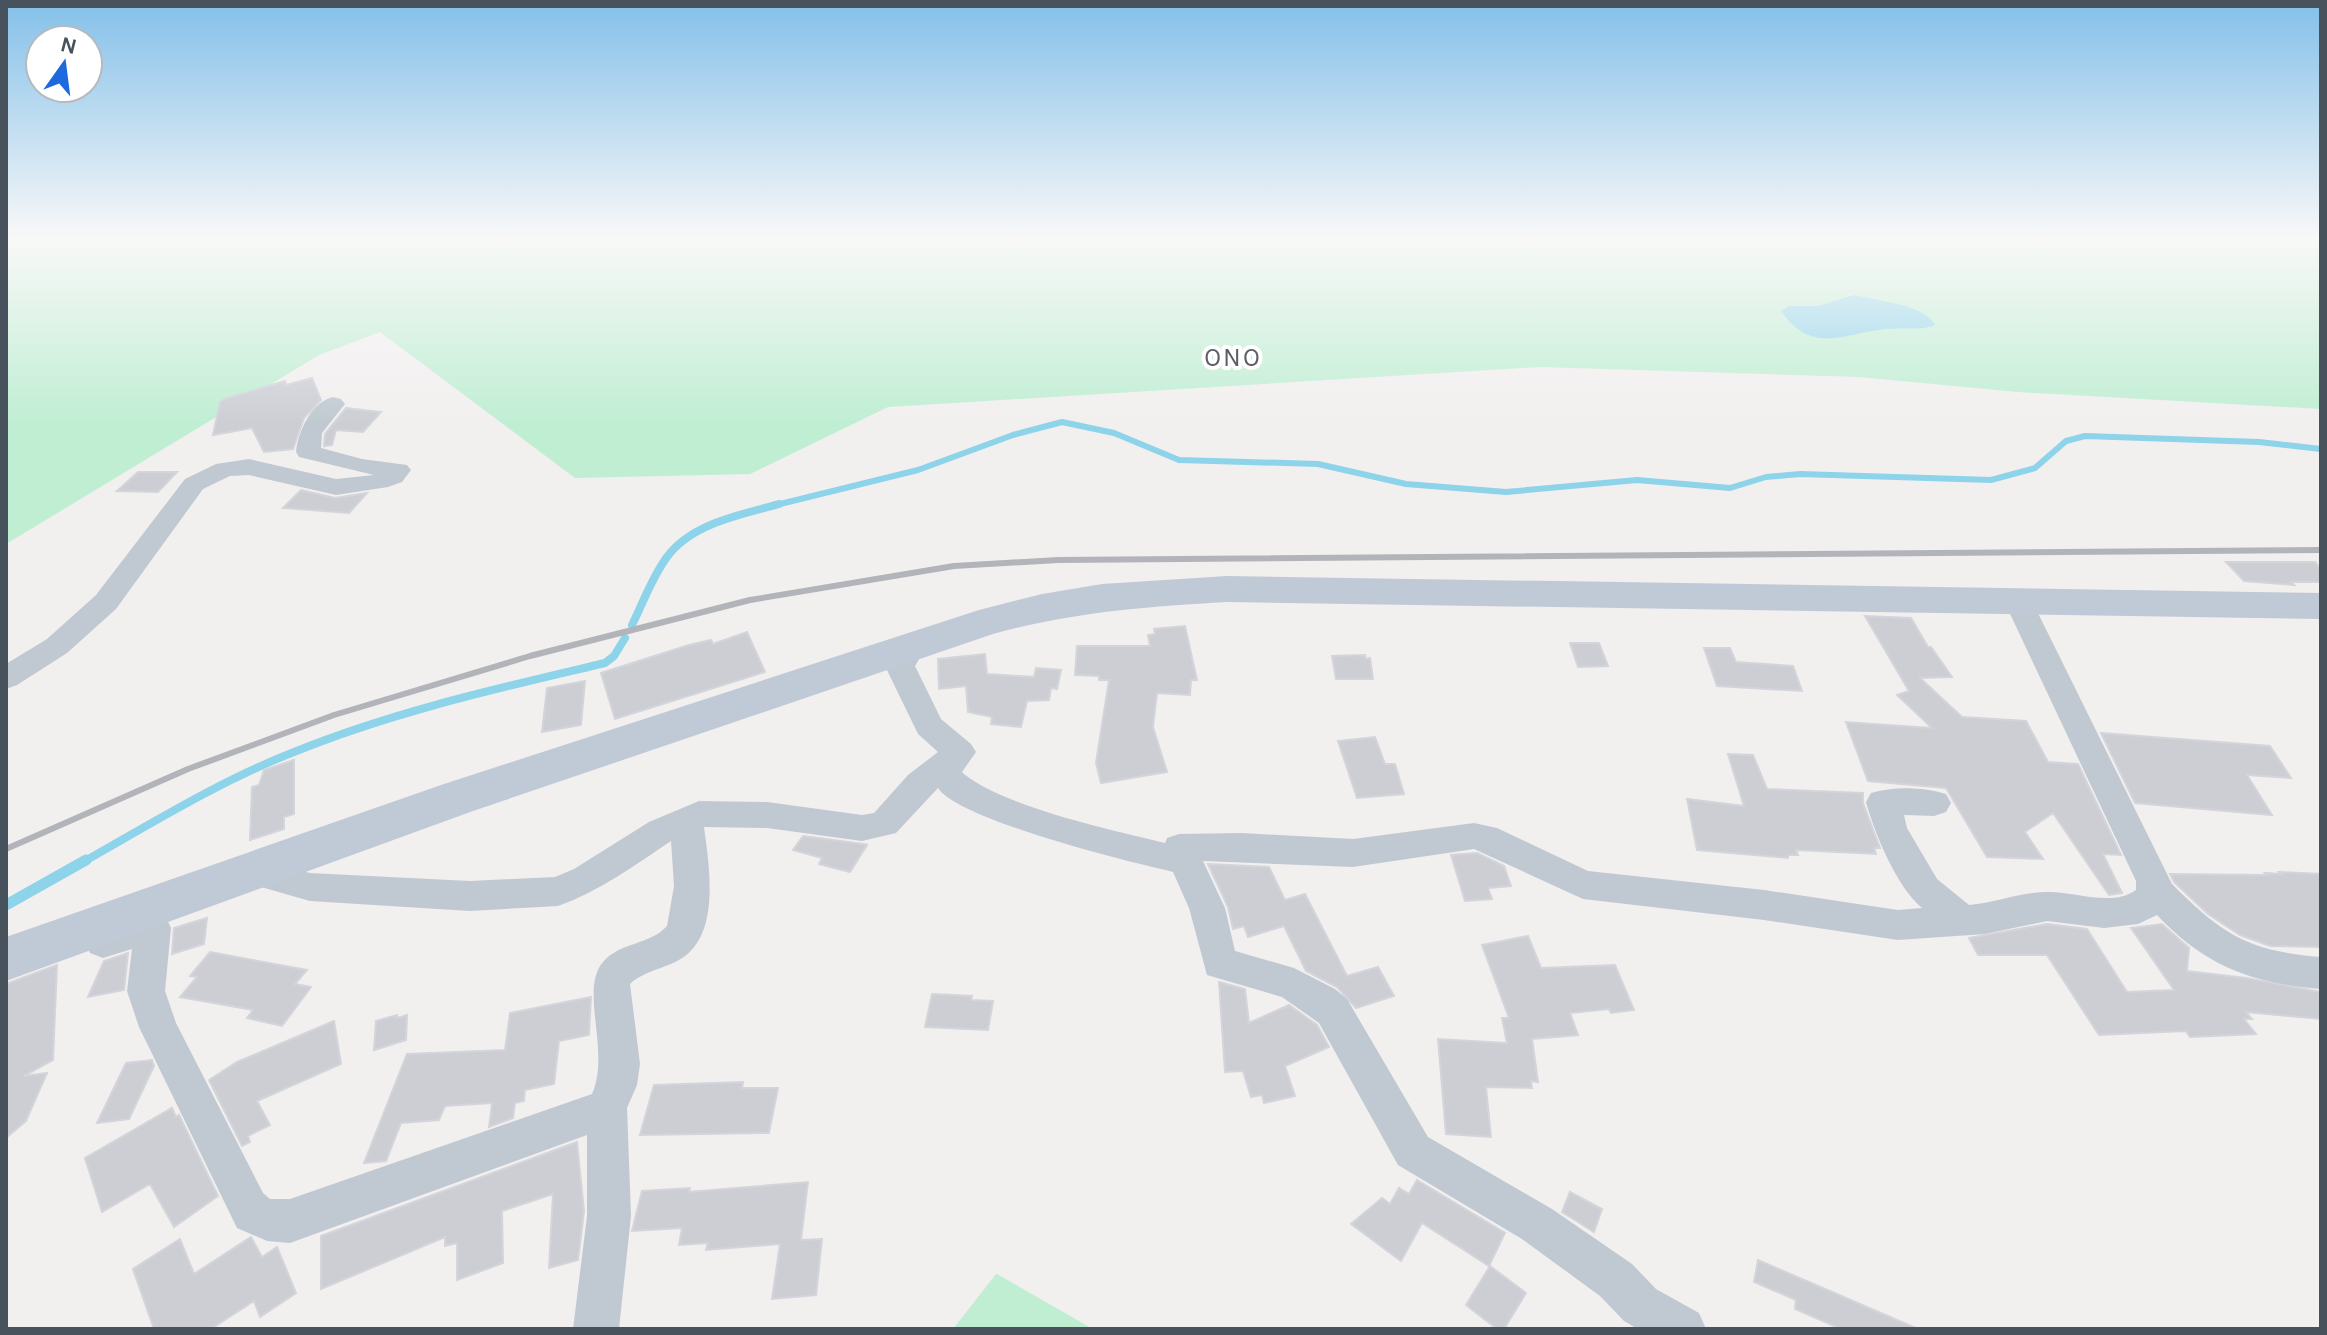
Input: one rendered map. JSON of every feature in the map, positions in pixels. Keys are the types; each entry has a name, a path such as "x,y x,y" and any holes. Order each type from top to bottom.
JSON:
{"street":[{"path":"6,678 57,646 106,602 194,484 225,469 249,467 336,487 379,482 393,477 398,470 361,466 308,452 310,432 333,404"},
{"path":"6,959 457,798 913,644 1055,604 1130,593 1191,590 2321,606"},
{"path":"1179,848 1241,847 1353,853 1474,836 1485,838 1583,885 1764,905 1898,925 1963,921 2047,906 2104,913 2138,909 2154,897 2149,869 2018,601"},
{"path":"913,644 900,666 929,726 960,752"},
{"path":"252,871 310,887 354,890 470,896 558,891 586,879 661,831 699,814 767,815 874,827 892,818 920,784 960,752"},
{"path":"960,752 945,770 952,783 968,796 1089,838 1183,861 1179,848"},
{"path":"1934,803 1883,802 1891,830 1924,889 1963,921"},
{"path":"596,1329 609,1216 607,1108 610,1095 618,1085 611,982 627,964 674,944 682,935 690,904 691,855 686,822"},
{"path":"1179,848 1207,908 1220,964 1294,984 1318,996 1333,1011 1413,1151 1537,1224 1616,1280 1640,1305 1683,1329"},
{"path":"2154,889 2210,943 2244,962 2282,971 2321,973"},
{"path":"90,929 90,945 153,928 146,991 158,1027 248,1208 257,1217 275,1222 290,1221 607,1108"}],"green space":[{"path":"6,300 2321,300 2321,409 2018,392 1859,377 1540,367 888,407 750,474 575,478 380,332 319,355 6,544"},
{"path":"997,1274 1093,1329 953,1329"}],"water":[{"path":"1837,300 1882,300 1922,313 1935,325 1841,337 1816,337 1793,325 1781,311 1789,306 1818,306"}],"building":[{"path":"312,378 321,400 304,418 293,449 264,452 252,428 213,435 220,402 224,399 285,381 286,385"},
{"path":"346,408 381,412 363,432 336,430 332,445 324,446 325,434"},
{"path":"138,472 177,472 158,492 117,491"},
{"path":"301,490 335,498 367,493 349,513 283,508"},
{"path":"2226,562 2315,562 2321,569 2321,582 2291,582 2294,585 2244,581"},
{"path":"1865,616 1911,618 1928,647 1952,677 1920,678 1962,717 2026,721 2048,762 2078,764 2121,855 2103,854 2122,893 2109,895 2053,813 2025,832 2043,859 1987,857 1946,788 1868,781 1846,722 1932,728 1897,695 1909,691"},
{"path":"1185,626 1197,680 1191,680 1190,695 1157,693 1153,727 1167,772 1101,783 1096,763 1109,680 1099,680 1099,676 1075,675 1077,646 1150,646 1148,635 1155,634 1154,629"},
{"path":"747,632 765,672 615,719 601,673 689,645 711,640 713,644"},
{"path":"1570,643 1599,643 1608,666 1578,667"},
{"path":"1704,648 1730,648 1736,662 1793,666 1802,691 1717,686"},
{"path":"985,654 987,674 1034,677 1036,668 1061,670 1057,689 1051,688 1049,700 1027,701 1021,727 991,724 992,717 968,712 966,686 939,689 938,659"},
{"path":"1365,655 1366,659 1370,658 1373,679 1336,679 1332,656"},
{"path":"585,681 581,725 542,732 547,688"},
{"path":"2101,733 2270,746 2291,778 2247,775 2272,815 2135,803"},
{"path":"1375,737 1385,764 1395,764 1404,794 1357,798 1338,741"},
{"path":"1728,754 1753,755 1767,789 1863,793 1863,803 1880,848 1874,848 1876,854 1796,850 1798,855 1788,855 1788,858 1697,850 1687,799 1744,806"},
{"path":"294,760 294,814 284,817 284,829 250,840 252,787 259,785 264,770"},
{"path":"803,836 867,845 850,872 819,864 822,858 793,850"},
{"path":"1477,853 1504,866 1511,886 1488,888 1492,899 1465,901 1451,855"},
{"path":"1208,864 1269,867 1285,900 1305,894 1347,976 1378,967 1394,996 1356,1008 1337,987 1306,971 1284,926 1248,937 1244,926 1233,929 1228,907"},
{"path":"2279,872 2321,874 2321,947 2270,946 2240,935 2208,914 2174,882 2170,874 2281,874"},
{"path":"207,918 204,944 172,954 174,928"},
{"path":"2047,924 2087,929 2127,992 2174,990 2131,928 2162,924 2189,948 2187,971 2321,992 2321,1019 2246,1012 2252,1019 2244,1019 2256,1034 2190,1037 2186,1031 2099,1035 2047,955 1978,955 1969,938"},
{"path":"1528,936 1541,968 1615,965 1634,1010 1570,1013 1578,1035 1532,1039 1538,1082 1531,1081 1532,1088 1486,1087 1491,1137 1446,1134 1438,1039 1507,1043 1502,1018 1509,1018 1482,945"},
{"path":"210,952 307,970 295,984 311,987 282,1026 247,1018 253,1010 180,997 197,977 190,976"},
{"path":"128,953 124,990 88,997 104,961"},
{"path":"57,965 53,1060 24,1076 47,1073 26,1121 6,1138 6,984"},
{"path":"1219,982 1245,989 1249,1023 1289,1005 1317,1025 1329,1047 1285,1066 1295,1096 1264,1103 1262,1095 1251,1097 1243,1071 1225,1072"},
{"path":"932,994 972,996 971,1000 993,1001 988,1030 925,1027"},
{"path":"591,997 589,1035 559,1041 554,1084 525,1090 524,1101 515,1103 513,1118 489,1127 492,1103 445,1106 439,1120 401,1123 386,1161 364,1163 407,1054 505,1050 510,1013"},
{"path":"397,1015 397,1018 407,1015 406,1040 374,1050 376,1021"},
{"path":"334,1021 341,1064 257,1101 270,1125 248,1136 250,1142 242,1146 209,1080 237,1062"},
{"path":"152,1060 154,1066 129,1119 97,1123 126,1063"},
{"path":"743,1082 742,1088 778,1088 769,1133 640,1135 654,1085"},
{"path":"172,1108 176,1117 179,1115 218,1196 174,1227 150,1184 102,1212 85,1158"},
{"path":"577,1142 584,1211 578,1260 549,1268 553,1194 502,1211 503,1263 457,1280 457,1243 445,1246 445,1237 321,1289 321,1236"},
{"path":"1417,1180 1505,1233 1489,1266 1422,1223 1401,1261 1351,1224 1382,1198 1390,1204 1399,1188 1409,1194"},
{"path":"808,1182 801,1240 822,1239 816,1295 772,1299 780,1244 706,1250 708,1243 679,1245 682,1228 632,1231 642,1191 690,1188 689,1192"},
{"path":"1570,1192 1602,1209 1594,1232 1562,1212"},
{"path":"251,1237 262,1257 277,1247 296,1293 260,1317 254,1301 211,1329 154,1329 133,1269 180,1239 194,1274"},
{"path":"1758,1260 1918,1329 1841,1329 1795,1309 1796,1300 1754,1282"},
{"path":"1490,1266 1526,1293 1504,1329 1497,1329 1466,1305"}],"waterway":[{"path":"772,506 918,470 1013,435 1062,422 1114,433 1179,460 1318,464 1406,484 1506,492 1637,480 1730,488 1766,477 1800,474 1991,480 2035,468 2066,441 2085,436 2259,442 2321,449"},
{"path":"632,625 657,573 677,545 703,528 779,504"},
{"path":"83,862 213,789 267,763 332,737 409,712 605,663 614,656 625,638"},
{"path":"6,905 86,860"}],"railway":[{"path":"6,849 188,769 334,715 530,656 750,600 954,566 1058,560 2321,550"}],"district":[{"name":"ONO","path":"1233,357"}]}
